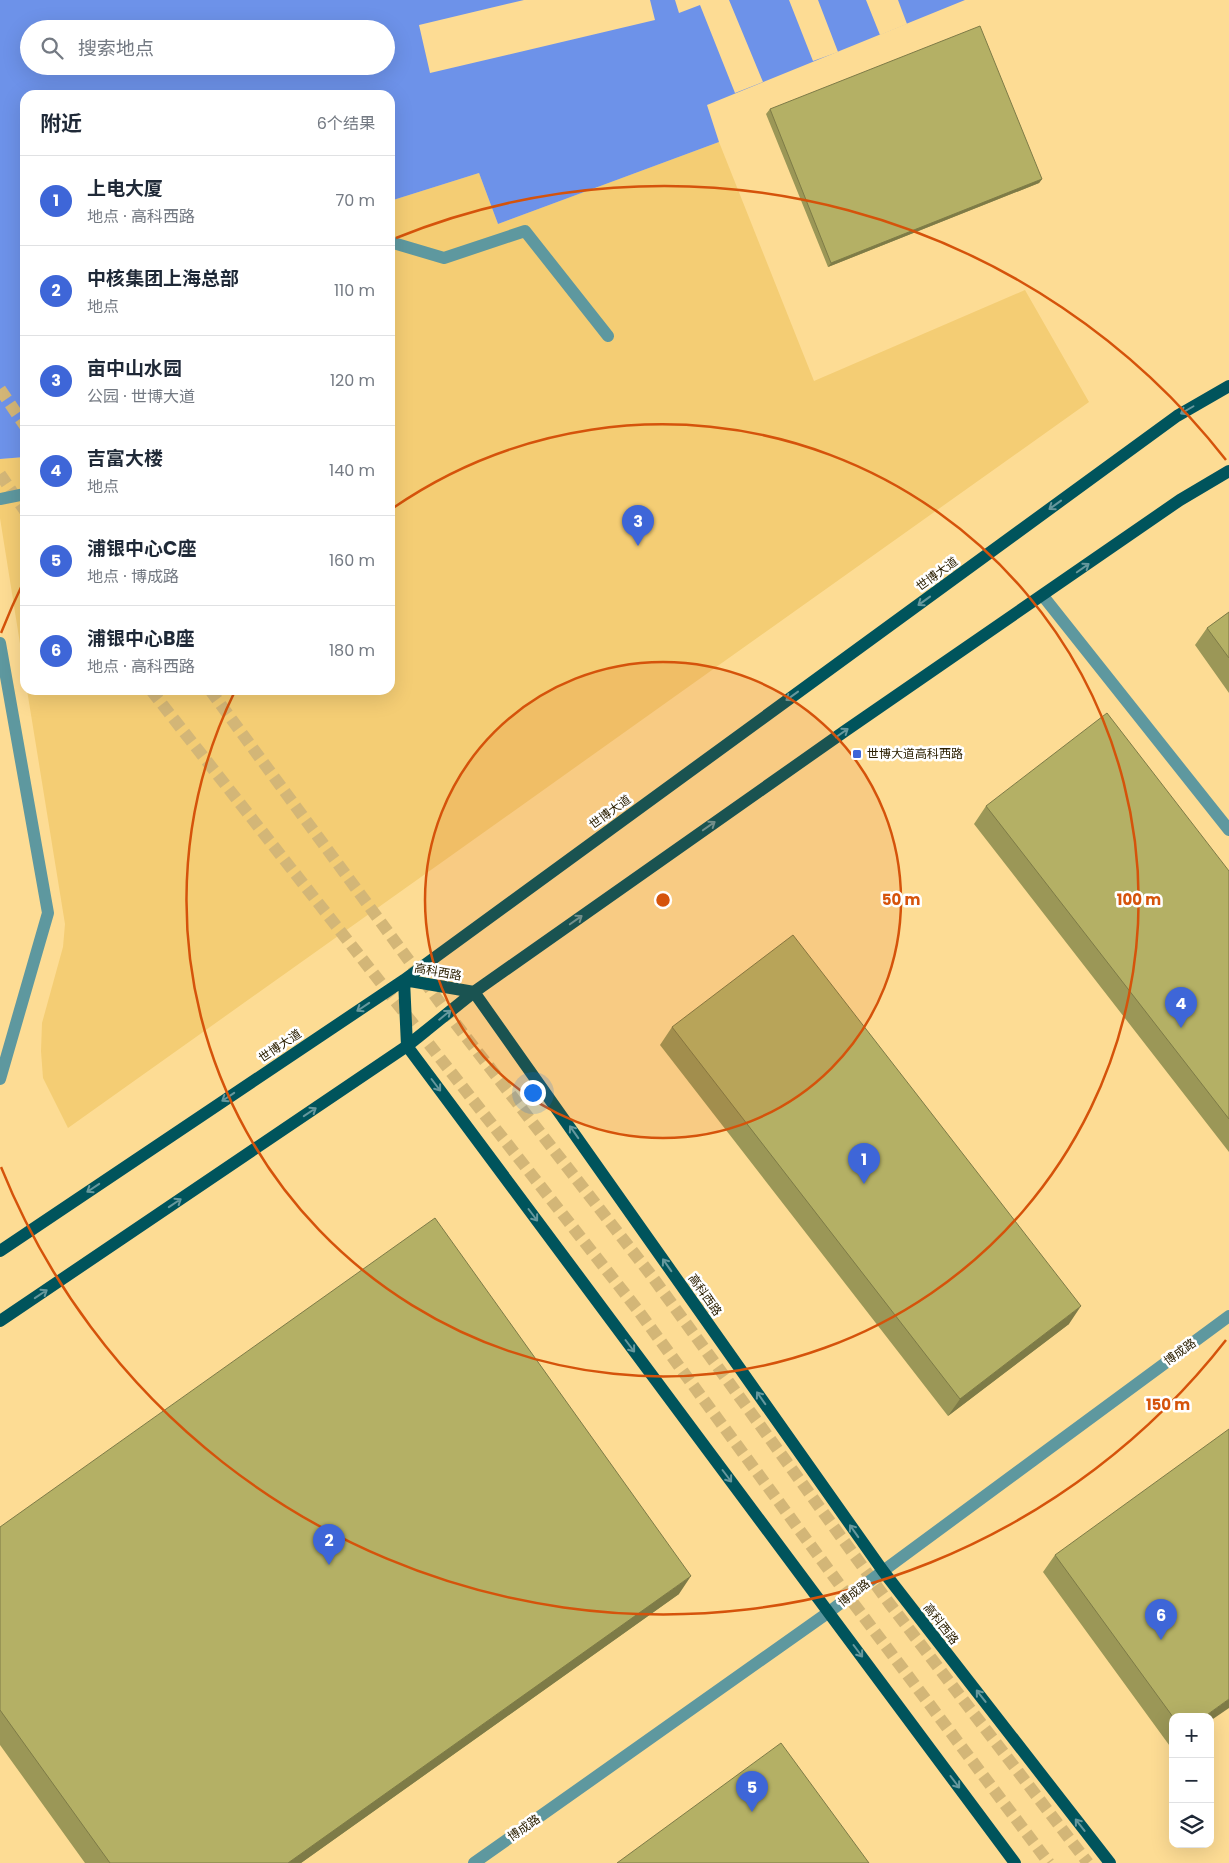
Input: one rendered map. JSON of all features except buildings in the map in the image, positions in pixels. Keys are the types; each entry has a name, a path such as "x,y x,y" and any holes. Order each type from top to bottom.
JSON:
{"main road":[{"name":"世博大道","path":"0,1251 404,980 1177,416 1229,386"},
{"path":"0,1321 407,1046 474,992 837,736 1180,500 1229,471"},
{"name":"高科西路","path":"407,1046 404,980 474,992 882,1571 1110,1863"},
{"path":"407,1046 1016,1863"}],"street":[{"path":"395,243 444,258 525,231 608,336"},
{"path":"0,499 20,495"},
{"path":"1043,596 1229,830"},
{"path":"0,643 48,913 0,1079"},
{"name":"博成路","path":"474,1863 828,1612 1229,1316"}],"shaded area":[{"path":"719,142 814,381 1025,290 1089,402 68,1128 43,1078 41,1051 42,1023 63,947 65,924 28,695 395,695 395,199 479,173 498,224"},
{"path":"20,457 20,644 0,518 0,459"}],"water":[{"path":"0,0 965,0 707,105 719,142 498,224 479,173 395,199 395,90 20,90 20,457 0,459"}],"pier":[{"path":"524,0 650,0 655,20 430,73 419,25"},
{"path":"675,0 729,0 763,82 735,93 700,5 679,13"},
{"path":"789,0 818,0 838,52 813,61"},
{"path":"866,0 898,0 907,24 880,35"}],"tunnel":[{"path":"0,389 20,419"},
{"path":"0,474 20,504"},
{"path":"155,695 637,1309 848,1596 1049,1863"},
{"path":"214,695 452,1019 651,1275 889,1603 1088,1863"}],"place":[{"name":"亩中山水园","path":"638,546"},
{"name":"世博大道高科西路","path":"857,754"},
{"name":"吉富大楼","path":"1181,1028"},
{"name":"上电大厦","path":"864,1184"},
{"name":"中核集团上海总部","path":"329,1565"},
{"name":"浦银中心B座","path":"1161,1640"},
{"name":"浦银中心C座","path":"752,1812"}]}
